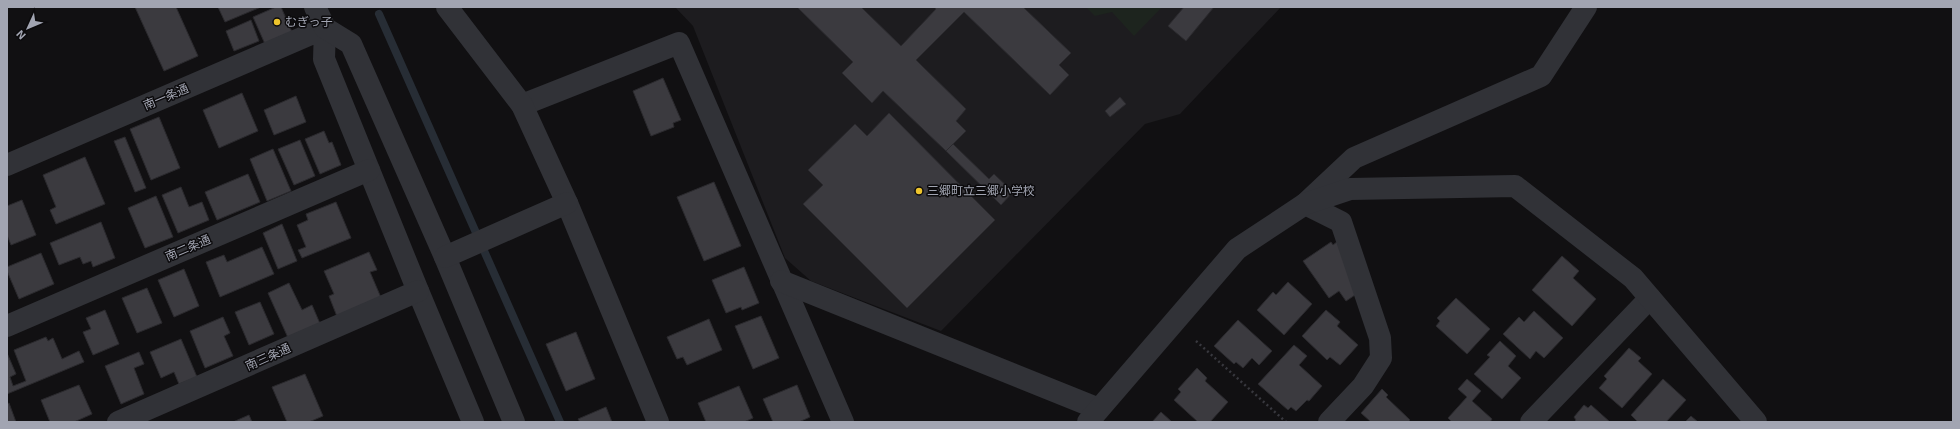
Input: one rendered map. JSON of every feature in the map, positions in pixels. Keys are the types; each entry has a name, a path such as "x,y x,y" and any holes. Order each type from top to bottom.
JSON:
{"street":[{"path":"315,7 324,28 324,59 473,422"},
{"path":"447,7 522,105 567,203 658,422"},
{"path":"781,280 1093,416 1237,249 1305,204 1354,158 1540,76 1586,7"},
{"path":"324,28 351,44 454,253 514,422"},
{"name":"南一条通","path":"7,165 324,28"},
{"path":"522,105 678,43 844,422"},
{"name":"南二条通","path":"7,326 369,170"},
{"path":"1305,204 1350,189 1514,186 1633,278 1756,422"},
{"path":"454,253 567,203"},
{"path":"1305,204 1341,222 1380,338 1381,358 1363,386 1329,422"},
{"name":"南三条通","path":"118,422 418,291"},
{"path":"1531,422 1650,298"}],"path":[{"path":"1196,341 1286,422"}],"shaded area":[{"name":"三郷町立三郷小学校","path":"675,7 1281,7 1180,114 1145,124 941,331 811,281 785,258 693,26"},
{"path":"1086,7 1162,7 1134,36 1112,12 1095,16"}],"building":[{"path":"135,7 176,7 198,56 164,71"},
{"path":"218,7 261,7 225,22"},
{"path":"276,7 281,7 292,32 265,44 253,17"},
{"path":"797,7 861,7 901,46 936,9 934,7 1023,7 1071,53 1059,65 1069,75 1050,95 964,12 916,60 966,109 956,121 966,131 946,151 883,91 872,103 842,73 853,62"},
{"path":"1184,7 1214,7 1186,41 1168,26"},
{"path":"251,20 259,41 234,51 226,31"},
{"path":"663,78 681,120 673,123 674,127 651,136 633,91"},
{"path":"242,93 258,131 219,148 203,110"},
{"path":"296,96 306,122 274,135 264,110"},
{"path":"1120,97 1126,104 1110,117 1105,111"},
{"path":"889,113 995,220 907,308 803,204 823,185 808,170 855,124 867,136"},
{"path":"159,117 180,168 151,180 130,129"},
{"path":"324,131 329,143 332,142 341,165 320,174 305,139"},
{"path":"125,137 146,188 135,192 114,141"},
{"path":"300,140 315,176 294,185 278,149"},
{"path":"953,144 989,179 994,174 1013,192 1001,205 946,151"},
{"path":"273,149 291,191 267,201 250,159"},
{"path":"85,157 105,204 56,224 50,210 56,207 43,175"},
{"path":"248,174 260,202 217,220 205,192"},
{"path":"714,182 741,246 704,261 677,197"},
{"path":"181,187 189,207 202,202 209,220 178,233 162,195"},
{"path":"156,196 173,237 145,248 128,208"},
{"path":"22,200 36,235 11,245 7,235 7,206"},
{"path":"336,202 351,238 302,258 298,250 306,247 297,225 308,220 306,214"},
{"path":"101,222 115,258 93,267 91,261 83,264 80,257 59,265 50,243"},
{"path":"282,224 297,261 278,269 263,233"},
{"path":"1338,241 1361,291 1346,301 1339,291 1329,298 1303,261 1331,242 1333,245"},
{"path":"262,247 274,274 220,297 206,262 224,255 227,262"},
{"path":"369,252 377,270 370,272 382,300 338,319 329,296 334,294 324,271"},
{"path":"41,253 54,284 19,299 7,271 7,267"},
{"path":"1562,256 1579,271 1573,278 1596,299 1572,326 1532,290"},
{"path":"744,267 759,303 742,310 741,307 726,313 712,280"},
{"path":"184,269 199,306 174,317 158,280"},
{"path":"1288,282 1312,304 1284,335 1257,310 1273,292 1276,295"},
{"path":"289,283 302,310 312,305 321,326 289,340 268,293"},
{"path":"147,288 162,323 137,333 122,298"},
{"path":"1456,298 1490,329 1467,354 1436,326 1440,321 1437,318"},
{"path":"260,302 274,334 249,345 235,312"},
{"path":"105,310 119,344 93,355 83,332 91,329 86,318"},
{"path":"1326,310 1340,322 1337,326 1358,345 1340,365 1330,357 1327,360 1302,336"},
{"path":"1534,311 1563,338 1544,358 1536,351 1530,359 1503,334 1519,317 1524,322"},
{"path":"761,316 779,358 753,369 735,326"},
{"path":"223,317 230,333 224,336 233,356 205,368 190,331"},
{"path":"709,319 722,350 687,365 683,357 677,359 667,337"},
{"path":"1238,320 1272,351 1259,365 1252,358 1243,368 1236,362 1234,364 1214,346"},
{"path":"576,332 595,379 566,391 546,344"},
{"path":"46,337 48,341 53,338 62,359 79,351 84,362 7,394 7,353 16,374 10,377 13,386 26,381 14,350"},
{"path":"181,339 197,377 179,384 174,372 161,378 150,352"},
{"path":"1500,341 1516,356 1508,366 1521,378 1502,399 1474,374 1490,357 1487,355"},
{"path":"1294,345 1307,356 1299,365 1322,386 1309,401 1307,400 1296,411 1291,407 1288,410 1258,384"},
{"path":"1629,348 1641,358 1638,361 1652,374 1622,408 1599,388 1607,379 1604,376"},
{"path":"139,352 144,364 134,368 144,394 121,404 105,366"},
{"path":"1197,368 1207,378 1205,381 1228,402 1210,422 1198,422 1174,400 1181,392 1178,389"},
{"path":"305,374 323,416 309,422 287,422 272,387"},
{"path":"1467,379 1481,391 1472,401 1492,419 1490,422 1452,422 1448,418 1467,397 1458,389"},
{"path":"1663,379 1686,400 1666,422 1638,422 1631,415"},
{"path":"79,385 92,414 74,422 50,422 41,400"},
{"path":"797,385 810,417 799,422 773,422 763,399"},
{"path":"739,386 753,418 744,422 706,422 698,403"},
{"path":"1382,389 1388,395 1386,397 1410,420 1408,422 1371,422 1361,413"},
{"path":"9,403 16,422 7,422 7,404"},
{"path":"1584,405 1588,408 1591,405 1610,422 1574,422 1576,420 1574,417"},
{"path":"606,407 612,422 580,422 578,419"},
{"path":"1161,412 1172,422 1152,422"},
{"path":"249,415 252,422 233,422"},
{"path":"1691,416 1698,422 1685,422"}],"waterway":[{"path":"379,14 560,422"}],"place":[{"name":"むぎっ子","path":"277,22"},
{"name":"三郷町立三郷小学校","path":"919,191"}]}
